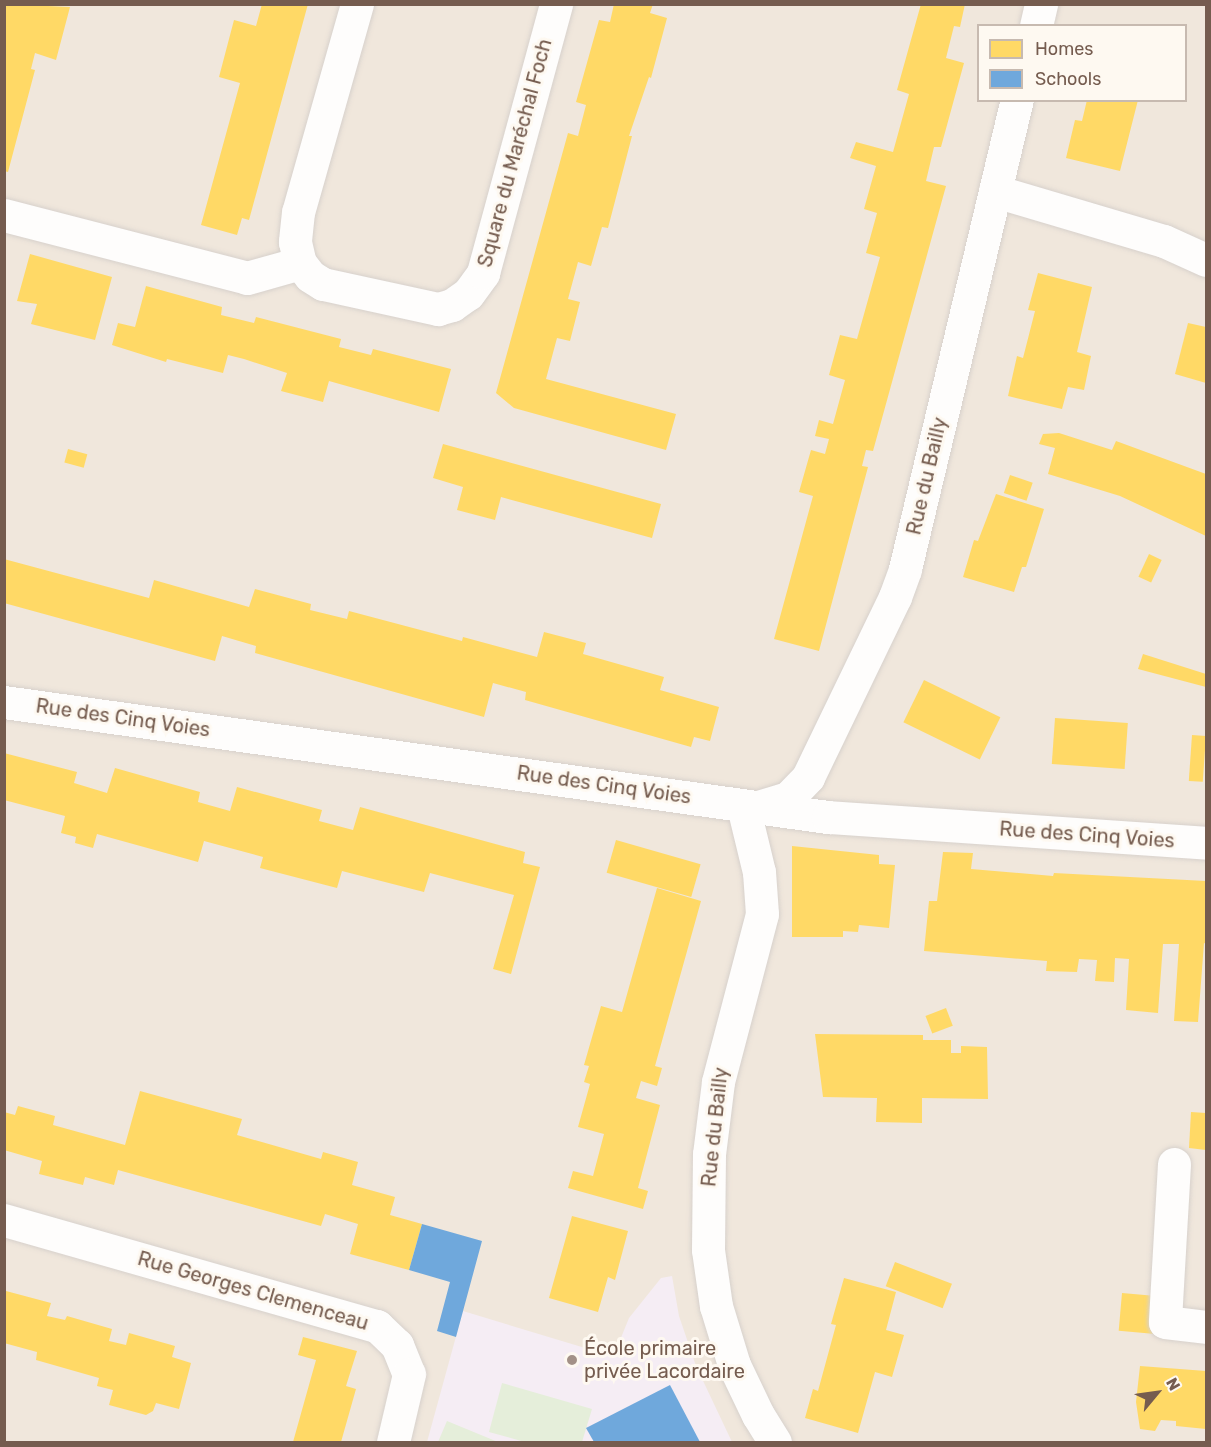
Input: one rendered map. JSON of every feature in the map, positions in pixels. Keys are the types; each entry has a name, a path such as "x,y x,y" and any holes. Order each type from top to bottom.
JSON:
{"street":[{"path":"4,215 247,278 300,263 295,242 298,212 357,4"},
{"name":"Square du Maréchal Foch","path":"300,263 310,276 323,284 418,307 438,309 452,305 468,294 483,273 556,4"},
{"path":"1036,24 1041,4"},
{"name":"Rue du Bailly","path":"775,1443 758,1415 734,1365 716,1306 708,1250 709,1154 717,1082 762,914 750,806 788,798 808,777 895,597 905,569 1017,102"},
{"path":"995,191 1164,241 1206,260"},
{"name":"Rue des Cinq Voies","path":"4,702 828,817 1206,843"},
{"path":"1174,1164 1165,1322 1206,1327"},
{"name":"Rue Georges Clemenceau","path":"4,1220 377,1326 397,1345 409,1374 393,1443"}],"shaded area":[{"path":"5,5 1206,5 1206,1442 5,1442"},
{"name":"École primaire privée Lacordaire","path":"672,1276 679,1316 696,1366 732,1442 427,1442 463,1311 605,1354 616,1350 629,1318 661,1278"}],"green space":[{"path":"502,1383 592,1409 582,1442 525,1442 489,1432"},
{"path":"447,1421 498,1442 438,1442"}],"building: Homes":[{"path":"4,4 70,7 56,60 35,53 31,69 35,70 8,172 4,171"},
{"path":"262,4 308,4 249,220 242,218 237,235 201,225 240,83 219,77 234,20 256,26"},
{"path":"614,4 653,4 650,13 667,18 651,78 649,77 629,136 632,136 608,228 602,227 591,266 578,262 568,299 580,302 570,341 557,338 546,379 676,414 666,450 514,408 496,393 568,133 578,136 586,105 576,102 599,20 610,22"},
{"path":"921,4 965,4 960,27 954,26 946,58 964,63 941,147 934,147 926,181 946,186 873,451 866,450 862,466 868,467 819,651 774,639 813,496 799,492 811,450 825,454 829,439 815,436 819,420 833,424 845,380 829,375 840,335 857,339 880,257 866,253 877,213 864,209 876,166 850,158 856,142 893,152 909,94 897,90"},
{"path":"1087,102 1137,102 1120,171 1066,158 1075,120 1082,121"},
{"path":"30,254 112,277 95,340 31,324 37,304 17,301"},
{"path":"1038,273 1092,287 1077,352 1091,356 1084,390 1068,387 1062,409 1008,396 1017,356 1023,358 1035,311 1028,310"},
{"path":"146,286 222,307 221,315 254,323 256,317 341,339 339,347 371,355 373,349 451,369 439,412 329,381 323,402 281,391 287,373 228,355 223,373 167,359 166,362 112,345 118,323 135,327"},
{"path":"1188,323 1206,327 1206,383 1175,374"},
{"path":"1059,433 1112,450 1116,441 1206,474 1206,536 1120,496 1048,474 1055,448 1039,444 1043,434"},
{"path":"443,444 661,504 652,538 501,497 495,520 457,510 463,487 433,478"},
{"path":"68,449 87,454 84,468 64,463"},
{"path":"1010,475 1033,483 1027,501 1004,493"},
{"path":"996,494 1044,509 1026,567 1022,567 1014,592 963,577 974,540 978,541"},
{"path":"1149,554 1162,560 1151,583 1138,577"},
{"path":"4,559 149,598 154,580 249,607 255,589 311,604 310,610 347,619 349,611 462,641 463,637 537,657 544,632 586,643 583,654 664,677 660,690 719,707 710,741 694,737 691,747 525,700 526,692 493,683 484,717 255,653 256,646 222,636 215,661 4,603"},
{"path":"1143,654 1206,674 1206,687 1138,669"},
{"path":"924,680 1000,717 980,760 903,722"},
{"path":"1055,718 1128,723 1125,769 1052,764"},
{"path":"1192,735 1206,736 1203,782 1189,781"},
{"path":"4,753 77,772 74,783 107,793 115,768 200,792 198,802 230,811 237,787 322,810 319,821 353,830 360,807 525,852 523,863 540,867 511,974 493,969 514,895 430,873 424,892 342,871 337,888 260,868 263,857 204,841 198,862 97,834 93,848 75,843 76,837 61,833 65,816 4,800"},
{"path":"616,840 701,864 691,897 607,873"},
{"path":"792,846 879,855 879,864 895,865 889,928 859,925 858,932 843,931 843,937 792,937"},
{"path":"943,852 973,853 971,869 1053,876 1054,873 1206,881 1206,944 1204,943 1198,1022 1174,1021 1179,944 1163,944 1158,1013 1126,1010 1129,959 1115,958 1114,982 1095,981 1097,960 1079,959 1077,972 1046,971 1047,961 924,951 929,901 937,901"},
{"path":"657,888 701,901 655,1066 662,1068 657,1086 641,1081 636,1098 660,1105 638,1188 648,1191 643,1209 568,1188 573,1171 593,1176 604,1134 578,1127 590,1084 584,1082 589,1066 584,1065 601,1006 622,1012"},
{"path":"946,1008 953,1026 932,1034 925,1016"},
{"path":"815,1034 923,1035 923,1040 951,1040 951,1053 961,1053 961,1046 987,1047 988,1099 922,1098 922,1123 876,1122 877,1098 823,1097"},
{"path":"140,1091 242,1119 237,1135 321,1159 323,1152 358,1162 352,1185 395,1197 390,1215 422,1224 409,1270 350,1254 358,1224 325,1214 321,1226 118,1170 114,1185 85,1177 83,1185 39,1174 42,1161 4,1150 4,1112 15,1115 18,1106 55,1116 53,1125 125,1145"},
{"path":"1191,1112 1206,1113 1206,1150 1189,1148"},
{"path":"572,1216 628,1231 615,1280 608,1277 598,1312 549,1298"},
{"path":"895,1262 952,1284 943,1308 886,1286"},
{"path":"844,1278 896,1292 886,1330 904,1335 892,1377 875,1372 858,1433 805,1418 813,1389 818,1391 836,1325 831,1324"},
{"path":"6,1291 51,1303 47,1316 65,1320 67,1316 112,1329 109,1341 126,1345 129,1333 175,1346 172,1357 191,1363 179,1409 156,1403 153,1411 146,1415 109,1405 113,1390 97,1386 99,1378 36,1360 37,1352 4,1343"},
{"path":"1122,1293 1156,1296 1153,1334 1119,1331"},
{"path":"303,1337 357,1351 346,1386 356,1389 341,1442 293,1442 316,1360 298,1355"},
{"path":"1140,1366 1206,1371 1206,1429 1176,1426 1176,1421 1161,1420 1155,1431 1140,1429 1136,1402"}],"building: Schools":[{"path":"422,1224 482,1241 456,1337 437,1331 450,1282 409,1270"},
{"path":"670,1385 700,1442 594,1442 586,1428"}],"place":[{"name":"École primaire privée Lacordaire","path":"572,1360"}]}
